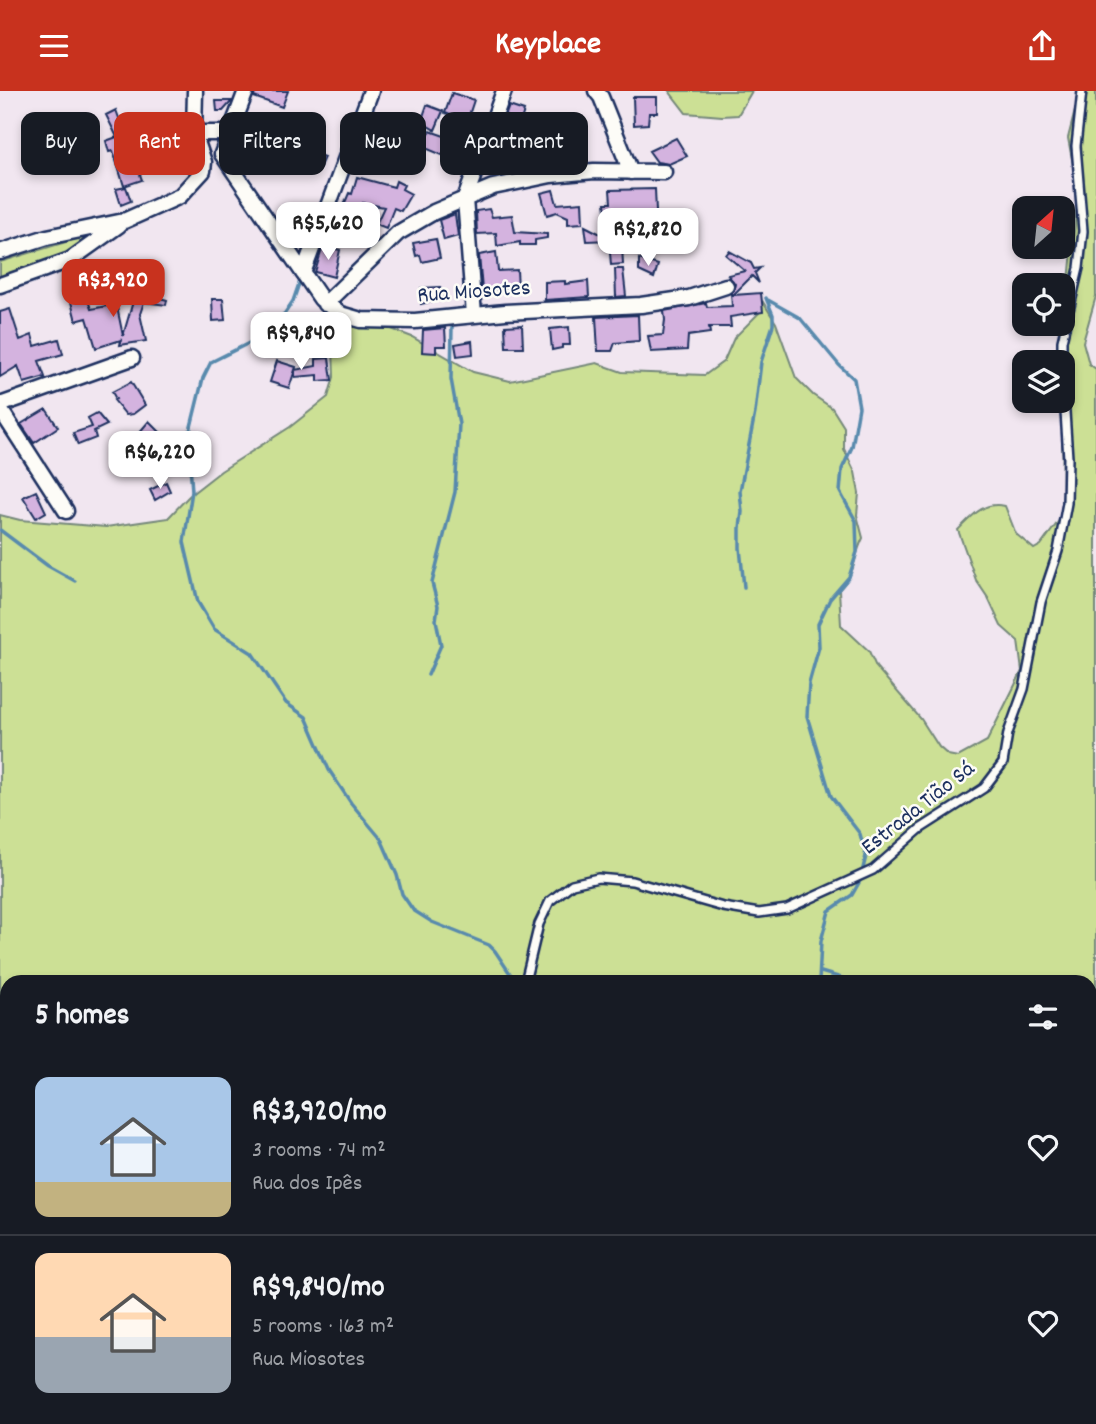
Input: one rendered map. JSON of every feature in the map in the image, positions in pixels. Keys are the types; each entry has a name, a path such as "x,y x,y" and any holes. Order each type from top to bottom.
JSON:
{"street":[{"path":"194,112 195,91"},
{"path":"238,112 246,91"},
{"path":"303,273 371,91"},
{"path":"474,315 465,199 504,91"},
{"path":"600,93 631,172"},
{"path":"326,304 398,233 434,212 493,187 551,175 594,171 664,173"},
{"path":"0,285 71,260 124,221 180,196 199,175"},
{"name":"Rua Miosotes","path":"236,175 326,304 340,314 360,320 415,321 641,305 689,297 726,286"},
{"path":"0,253 47,237 124,221"},
{"path":"66,511 0,407 132,358"}],"lane":[{"name":"Estrada Tião Sá","path":"1062,350 1079,268 1083,231 1076,146 1082,91"},
{"name":"Estrada Tião Sá","path":"527,975 539,924 550,901 572,884 598,878 632,881 723,907 759,913 787,909 873,870 920,829 984,788 1003,763 1008,733 1024,689 1041,602 1058,551 1067,503 1064,413"}],"green space":[{"path":"669,91 752,91 738,115 722,116 686,113"},
{"path":"1080,91 1096,91 1096,296 1083,342 1089,364 1096,369 1096,975 0,975 0,515 20,520 106,527 168,518 189,496 221,471 290,427 328,397 334,377 333,347 345,324 376,323 412,337 473,372 510,381 597,363 622,372 705,375 724,361 734,338 759,313 763,302 776,323 796,378 813,395 832,408 844,427 844,449 855,472 859,493 857,515 863,538 852,571 839,590 841,625 869,651 876,667 921,719 939,747 948,755 958,757 987,741 1022,671 1018,641 1001,626 976,580 958,530 984,508 1005,506 1016,534 1034,549 1041,545 1066,511 1063,491 1062,413 1075,413 1075,350 1062,350 1064,336 1075,336 1075,273 1070,273 1071,259 1075,259 1078,191 1068,138"},
{"path":"105,230 66,257 0,279 0,262"}],"building":[{"path":"255,91 288,91 282,107 254,97"},
{"path":"452,93 474,100 470,112 445,112"},
{"path":"633,97 657,97 657,113 649,113 648,124 634,125"},
{"path":"216,101 232,101 223,111 217,111"},
{"path":"427,105 443,111 440,112 435,130 426,125 425,112"},
{"path":"509,106 524,111 524,112 507,112"},
{"path":"116,110 114,131 106,115"},
{"path":"430,131 440,134 440,154 426,148"},
{"path":"114,138 114,154 113,151 109,152 106,141"},
{"path":"676,138 687,156 669,164 657,162 649,151"},
{"path":"121,175 140,175 142,180 124,186"},
{"path":"357,177 394,187 396,181 404,185 402,189 411,194 401,211 394,208 386,228 376,224 384,207 363,203 358,219 341,212 349,193 352,194"},
{"path":"126,187 131,201 121,205 116,189"},
{"path":"655,189 657,234 639,235 640,222 618,223 620,235 609,236 605,203 611,203 610,190"},
{"path":"553,190 557,204 582,202 583,223 568,224 568,217 557,212 547,215 541,193"},
{"path":"489,209 492,217 512,215 515,232 547,234 547,238 535,240 535,245 520,245 520,242 497,246 496,233 477,234 476,211"},
{"path":"455,214 458,236 444,240 439,220"},
{"path":"585,226 622,245 623,264 611,265 609,240 587,241"},
{"path":"436,239 440,258 422,262 420,255 416,256 413,243"},
{"path":"323,246 340,250 334,277 315,272"},
{"path":"729,251 751,263 754,269 760,268 755,273 759,283 752,276 733,295 761,293 763,312 730,317 731,327 709,327 710,333 688,336 687,350 651,352 648,336 663,335 664,311 706,303 707,307 732,306 731,294 735,284 728,275 745,271 726,255"},
{"path":"496,252 498,271 517,270 518,288 482,290 479,255"},
{"path":"639,259 658,265 654,278 639,271"},
{"path":"615,269 623,269 626,296 616,297"},
{"path":"565,281 565,284 588,281 589,297 545,300 545,282"},
{"path":"440,287 442,299 421,304 421,288"},
{"path":"85,291 91,309 112,305 112,308 117,307 123,336 136,291 167,300 166,305 144,302 140,314 146,341 120,345 121,340 96,348 87,318 76,321 69,294"},
{"path":"212,299 223,299 225,320 213,321"},
{"path":"10,309 20,340 32,335 35,346 59,339 63,354 39,361 45,377 24,383 18,366 0,377 0,312"},
{"path":"638,315 639,341 615,343 612,351 598,351 596,317"},
{"path":"522,325 523,347 506,347 505,326"},
{"path":"569,327 570,345 562,345 562,348 552,350 550,329"},
{"path":"445,328 446,346 436,346 436,353 422,352 423,330"},
{"path":"472,341 473,354 457,356 455,344"},
{"path":"329,358 332,380 318,381 318,375 295,377 295,370 316,366 316,359"},
{"path":"277,361 296,367 289,388 270,382"},
{"path":"131,382 145,405 133,414 126,415 114,400 116,399 112,392"},
{"path":"46,409 58,427 34,443 21,424"},
{"path":"97,413 107,425 94,431 96,438 78,445 73,433 92,427 88,418"},
{"path":"149,421 162,434 149,447 138,434"},
{"path":"123,447 134,463 121,473 109,456"},
{"path":"166,482 170,491 155,500 150,490"},
{"path":"36,491 46,512 36,518 23,497"}],"waterway":[{"path":"301,278 293,301 285,313 255,340 211,362 203,378 188,439 192,491 184,542 198,602 214,629 252,653 286,703 306,717 329,770 351,803 381,839 397,875 402,894 413,910 432,922 489,945 511,975"},
{"path":"744,587 740,548 740,491 755,413 761,362 773,325 773,315 766,298"},
{"path":"768,300 800,318 854,379 859,407 852,447 842,469 840,492 856,521 857,552 849,577 830,599 818,624 819,647 809,683 807,716 831,796 860,834 866,856 860,881 852,895 829,911 821,941 819,975"},
{"path":"428,675 441,645 436,620 438,606 432,583 455,492 459,424 451,379 452,327"},
{"path":"0,530 48,566 75,581"},
{"path":"821,972 831,975"}]}
